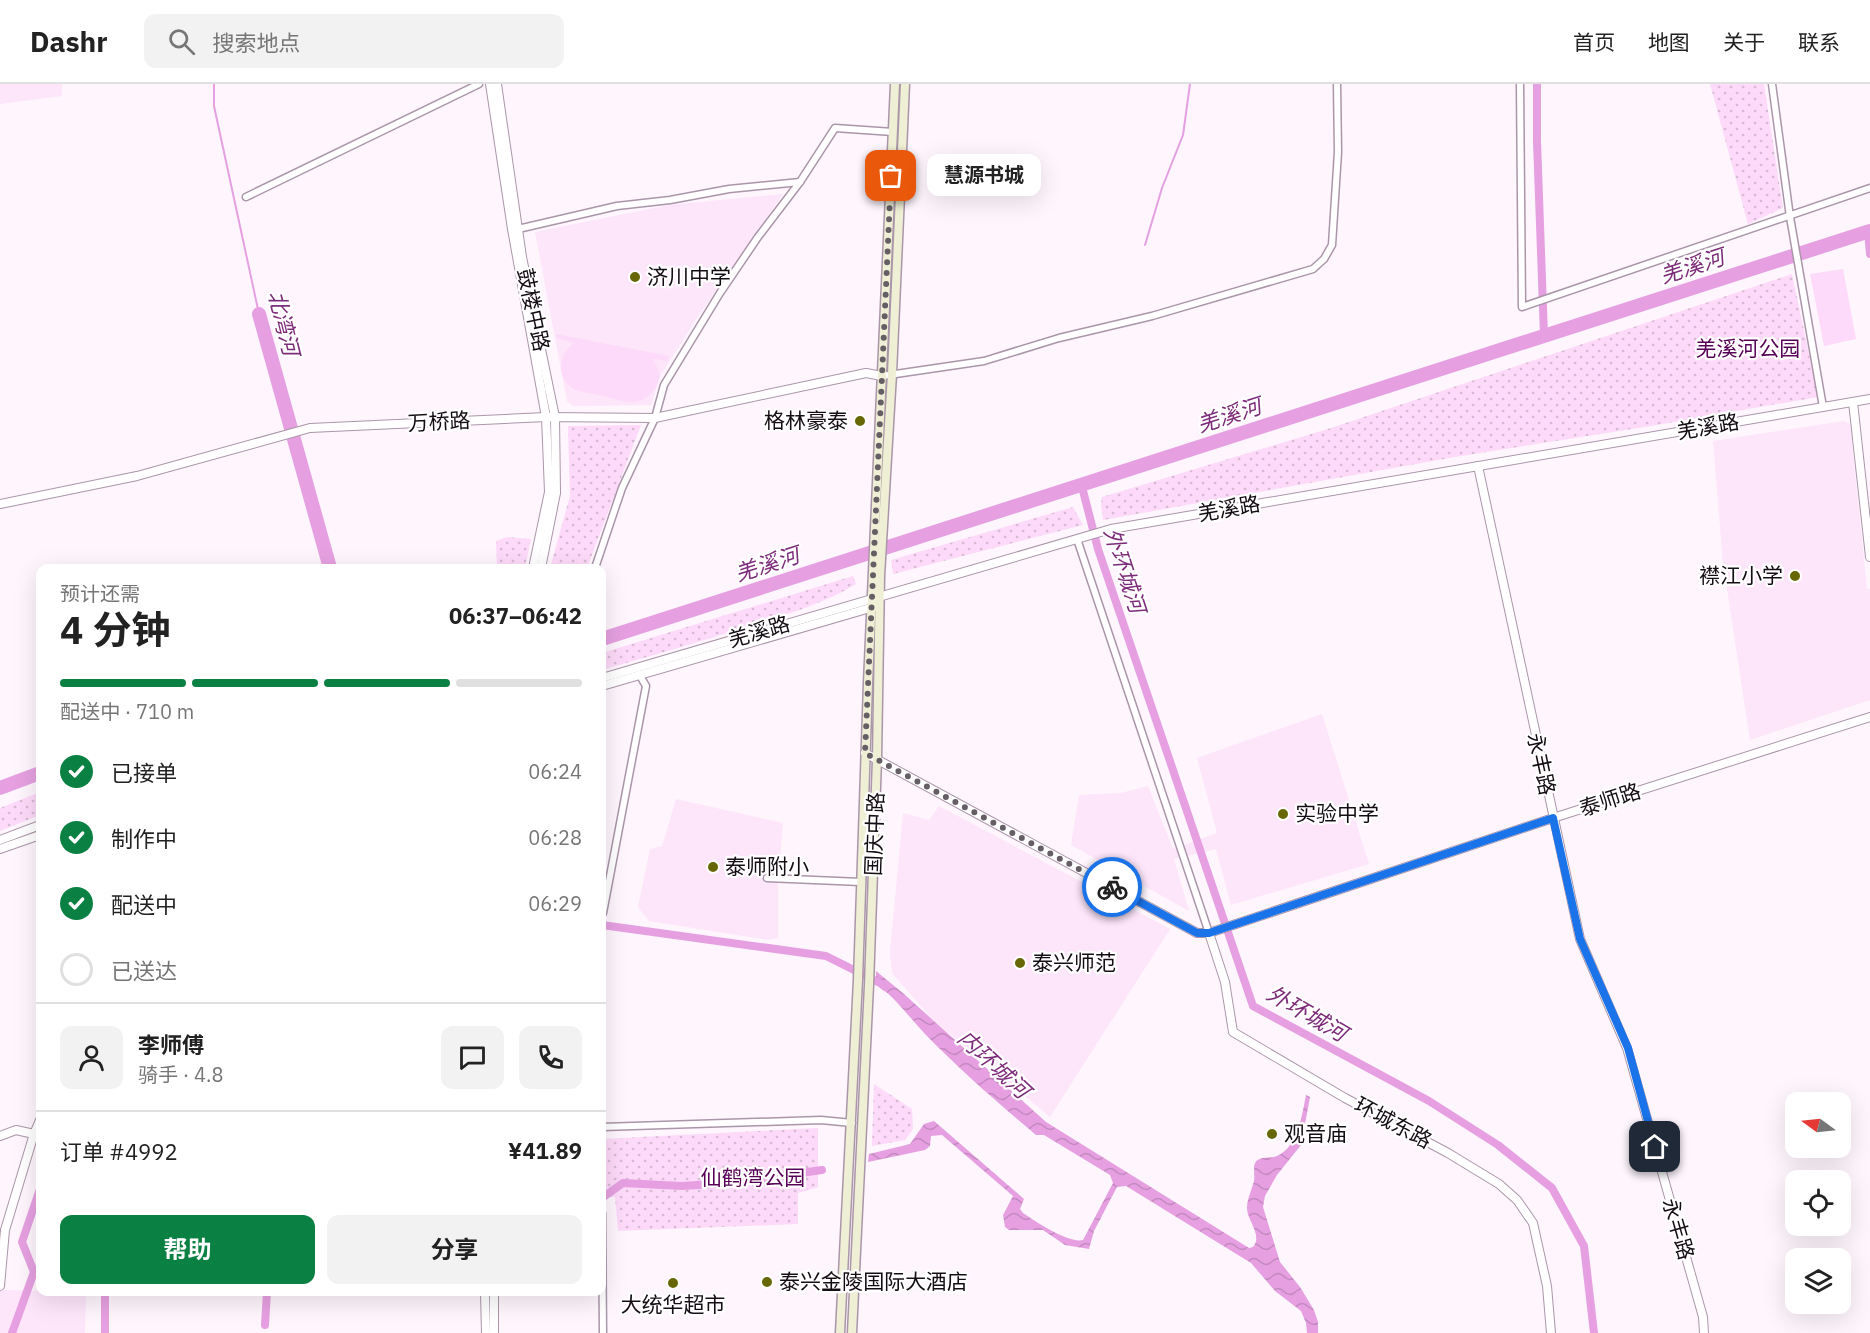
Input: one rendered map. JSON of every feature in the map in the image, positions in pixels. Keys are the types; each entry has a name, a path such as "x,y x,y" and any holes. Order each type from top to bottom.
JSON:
{"main road":[{"path":"879,510 882,376 895,84"},
{"path":"879,510 892,374 905,84"},
{"name":"国庆中路","path":"840,1333 852,1123 865,753 879,510"},
{"name":"国庆中路","path":"852,1333 870,964 877,759 875,602"}],"street":[{"path":"246,197 479,84"},
{"path":"490,84 512,229 551,417"},
{"name":"鼓楼中路","path":"497,84 518,229 551,417 556,493 544,536"},
{"path":"882,376 984,361 1059,338 1152,316 1314,269 1324,259 1332,245 1338,152 1337,84"},
{"path":"1520,84 1522,307 1870,188"},
{"path":"1772,84 1790,217 1823,407"},
{"path":"596,564 622,488 655,418 664,385 758,237 800,182 835,128 893,132"},
{"path":"518,229 617,206 670,200 729,189 800,182"},
{"name":"万桥路","path":"0,504 136,476 310,428 551,417 655,418 866,373 882,376"},
{"name":"羌溪路","path":"606,677 638,671 875,602 1111,529 1870,399"},
{"path":"1857,401 1870,557"},
{"name":"永丰路","path":"1478,466 1580,939 1628,1048 1703,1317 1704,1333"},
{"path":"534,564 544,536"},
{"path":"541,564 544,536"},
{"path":"865,753 1197,933 1213,932 1077,539"},
{"path":"606,897 646,686 638,671"},
{"name":"羌溪路","path":"606,684 638,671"},
{"name":"泰师路","path":"1213,932 1553,818 1870,717"},
{"path":"0,840 36,826"},
{"path":"0,849 36,836"},
{"path":"767,878 861,882"},
{"name":"环城东路","path":"1213,932 1225,982 1233,1032 1345,1098 1448,1153 1499,1184 1517,1200 1533,1223 1547,1286 1551,1333"},
{"path":"606,1127 821,1120 852,1123"},
{"path":"0,1286 5,1230 36,1129"},
{"path":"0,1136 16,1130 34,1134"},
{"path":"486,1296 486,1333"},
{"path":"494,1296 494,1333"},
{"path":"603,1296 603,1333"}],"shaded area":[{"path":"0,84 62,84 62,96 0,104"},
{"name":"济川中学","path":"783,194 695,321 661,375 651,405 573,406 567,401 535,232 669,205"},
{"name":"襟江小学","path":"1844,421 1850,424 1867,589 1870,589 1870,700 1750,740 1723,563 1713,441"},
{"name":"实验中学","path":"1322,714 1369,864 1231,905 1216,849 1174,859 1189,911 1071,845 1079,795 1121,793 1148,786 1173,849 1217,833 1197,758"},
{"name":"泰师附小","path":"676,799 783,823 778,884 778,938 768,940 649,921 638,907 650,849 662,846"},
{"name":"泰兴师范","path":"939,806 1170,929 1050,1117 933,1020 892,973 890,952 903,813 929,820"},
{"path":"0,1287 4,1290 36,1291 36,1296 86,1296 85,1333 0,1333"}],"green space":[{"path":"1710,84 1764,84 1783,208 1748,224"},
{"path":"1843,269 1856,339 1824,346 1810,274"},
{"name":"羌溪河公园","path":"1792,274 1818,397 1455,457 1103,520 1102,497 1331,428"},
{"path":"556,334 669,356 668,361 653,359 659,372 658,384 642,400 627,402 582,392 566,382 561,370 565,352 574,343 556,338"},
{"path":"641,425 589,564 551,564 570,496 568,426"},
{"path":"1073,507 1083,525 893,574 891,560"},
{"path":"507,537 531,539 526,564 497,564 496,541"},
{"path":"853,576 856,584 832,597 782,616 606,669 606,652"},
{"path":"36,794 36,817 0,831 0,808"},
{"path":"874,1084 912,1109 913,1129 905,1140 872,1146"},
{"name":"仙鹤湾公园","path":"818,1128 818,1187 798,1193 798,1224 618,1231 615,1197 606,1197 606,1139"}],"water":[{"path":"876,971 1046,1122 1249,1248 1253,1247 1256,1242 1247,1208 1254,1181 1255,1163 1262,1158 1277,1156 1290,1145 1298,1130 1306,1095 1310,1097 1301,1145 1277,1175 1265,1196 1263,1207 1280,1262 1300,1287 1314,1310 1318,1322 1318,1333 1307,1333 1301,1311 1275,1291 1251,1263 1126,1186 1117,1187 1094,1231 1089,1249 1065,1245 1043,1230 1009,1230 1005,1227 1003,1215 1013,1196 942,1135 931,1136 930,1146 925,1150 868,1162 869,1154 910,1144 924,1124 934,1121 1024,1199 1020,1209 1023,1213 1052,1231 1077,1240 1083,1240 1113,1183 1110,1175 1044,1135 1036,1135 979,1086 925,1034 890,995 876,984"}],"waterway":[{"name":"北湾河","path":"214,84 214,106 259,314"},
{"path":"1145,245 1162,188 1183,135 1190,84"},
{"path":"1537,84 1544,335"},
{"name":"羌溪河","path":"606,638 1870,231"},
{"path":"1868,232 1870,254"},
{"name":"北湾河","path":"259,314 329,564"},
{"name":"外环城河","path":"1081,483 1098,549 1253,1006 1429,1101 1498,1145 1552,1188 1584,1246 1594,1333"},
{"name":"羌溪河","path":"0,788 36,774"},
{"name":"内环城河","path":"606,926 826,956 885,987"},
{"path":"606,1195 623,1183 682,1186 729,1183 822,1170"},
{"path":"12,1333 34,1272 22,1242 36,1201"},
{"path":"105,1296 105,1333"},
{"path":"265,1325 267,1296"}],"way so far":[{"path":"891,176 865,753 1112,887"}],"place":[{"name":"慧源书城","path":"891,176"},
{"name":"济川中学","path":"635,277"},
{"name":"格林豪泰","path":"860,421"},
{"name":"襟江小学","path":"1795,576"},
{"name":"实验中学","path":"1283,814"},
{"name":"泰师附小","path":"713,867"},
{"name":"泰兴师范","path":"1020,963"},
{"name":"观音庙","path":"1272,1134"},
{"name":"泰兴金陵国际大酒店","path":"767,1282"},
{"name":"大统华超市","path":"673,1283"}],"route":[{"path":"1112,887 1197,933 1209,933 1553,818 1580,939 1628,1048 1655,1147"}]}
